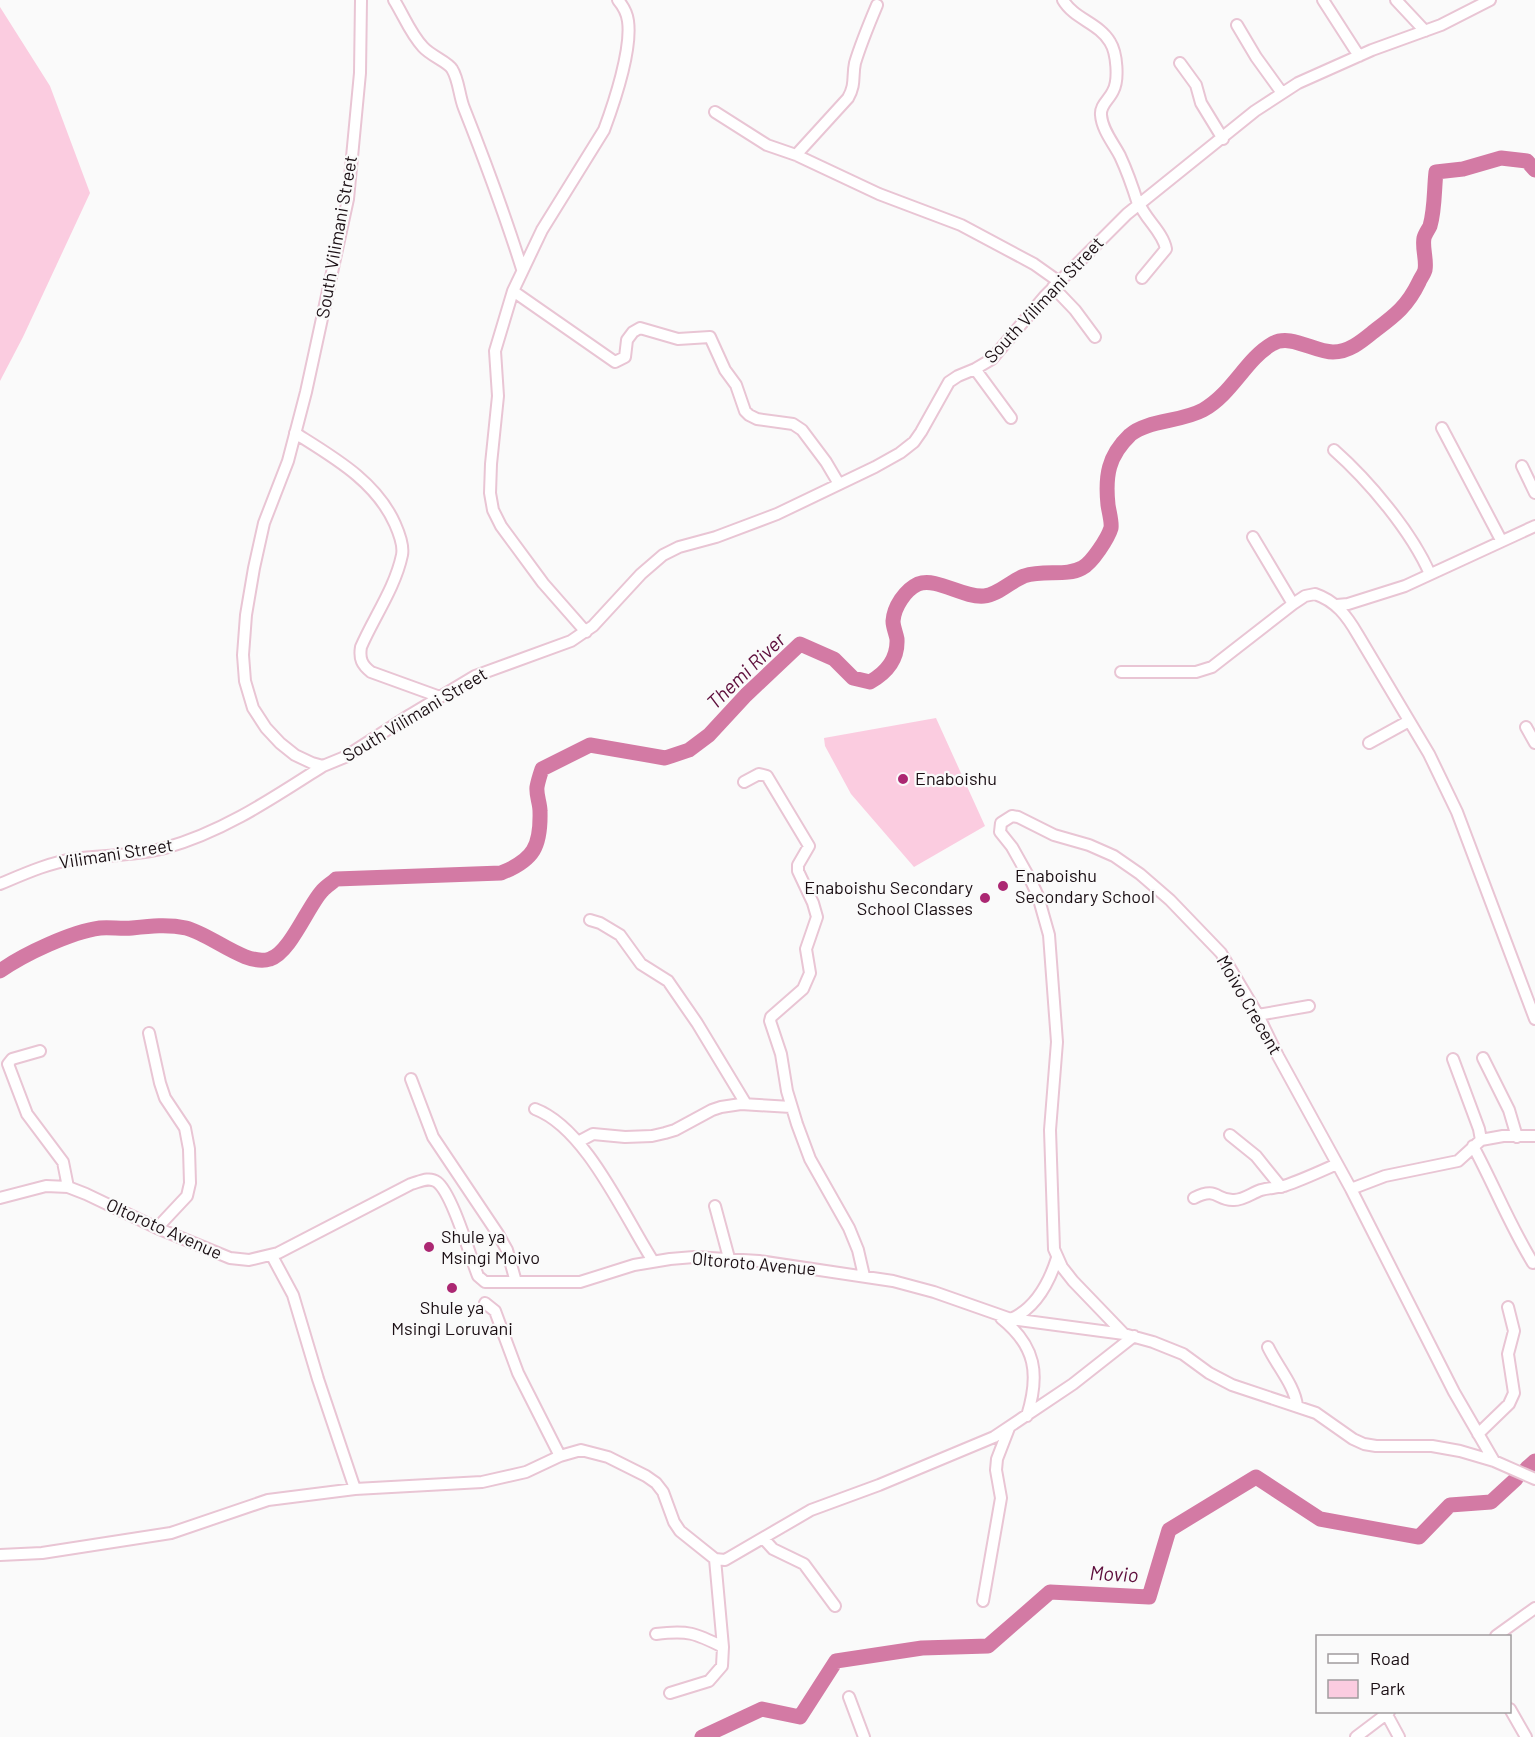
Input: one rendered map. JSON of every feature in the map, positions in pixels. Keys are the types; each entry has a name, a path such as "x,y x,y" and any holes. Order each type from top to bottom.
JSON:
{"street":[{"name":"South Vilimani Street","path":"361,0 360,73 348,199 318,344 295,434 288,461 264,523 246,615 243,655 244,681 253,708 280,743 295,755 323,766 345,757 410,714 476,676 571,642 594,626 641,574 663,555 680,547 716,537 767,518 887,461 918,437 949,382 986,364 999,352 1056,284 1139,203 1256,111 1298,83 1359,56 1453,20 1490,0"},
{"path":"394,0 413,36 423,48 452,68 460,97 505,216 522,269"},
{"path":"586,632 519,552 493,510 490,493 498,396 495,351 522,269 563,194 604,130 628,36 626,14 618,0"},
{"path":"1063,0 1078,18 1101,33 1112,45 1115,86 1103,105 1101,116 1103,125 1121,158 1145,216 1166,249 1142,278"},
{"path":"1323,0 1359,56"},
{"path":"1396,0 1425,31"},
{"path":"796,155 852,91 855,84 855,65 877,5"},
{"path":"1237,25 1256,57 1282,93"},
{"path":"1179,63 1197,85 1201,103 1223,139"},
{"path":"715,112 753,137 879,194 961,225 1034,264 1056,284 1095,337"},
{"path":"513,291 615,362 625,357 627,339 640,328 678,339 710,337 719,358 739,391 745,411 752,418 793,424 802,430 839,484"},
{"path":"975,369 1011,418"},
{"path":"1442,428 1501,540"},
{"path":"295,434 347,467 369,486 382,501 399,532 402,552 398,569 361,647 362,664 371,672 440,697"},
{"path":"1334,450 1366,482 1408,536 1430,574"},
{"path":"1522,466 1535,493"},
{"path":"1337,605 1348,604 1398,588 1535,526"},
{"path":"1253,537 1293,604"},
{"path":"1121,672 1196,672 1212,667 1305,596 1315,594 1337,605 1347,616 1438,771 1529,987 1535,1019"},
{"path":"1370,743 1409,720"},
{"path":"1526,727 1535,743"},
{"name":"Vilimani Street","path":"0,884 49,865 72,860 138,853 186,842 246,814 323,766"},
{"path":"744,782 759,774 766,776 808,841 808,850 798,865 798,871 817,917 805,953 810,973 803,989 771,1017 770,1021 781,1054 791,1107 810,1159 849,1228 858,1250 864,1276"},
{"name":"Moivo Crecent","path":"1129,1335 1073,1281 1057,1258 1054,1249 1050,1130 1057,1042 1049,935 1038,896 1024,866 1000,832 1001,823 1008,817 1018,817 1054,836 1089,845 1114,856 1140,873 1170,900 1221,953 1258,1015 1351,1189 1454,1392 1494,1461"},
{"path":"590,920 620,935 641,964 668,981 698,1023 746,1104"},
{"path":"1258,1015 1309,1006"},
{"path":"149,1033 165,1098 184,1128 189,1149 190,1183 187,1196 157,1228"},
{"path":"40,1051 12,1059 8,1064 27,1114 63,1162 68,1187"},
{"path":"1483,1058 1509,1110 1517,1137"},
{"path":"1453,1059 1479,1128 1477,1143 1517,1236 1533,1263"},
{"path":"411,1079 433,1137 498,1234 507,1250 516,1282"},
{"path":"578,1142 593,1134 625,1137 666,1133 712,1110 746,1104 791,1107"},
{"path":"535,1109 553,1117 578,1142 609,1187 653,1261"},
{"path":"1230,1135 1256,1155 1281,1187"},
{"path":"1351,1189 1385,1176 1458,1161 1477,1143 1503,1136 1535,1136"},
{"path":"1194,1198 1204,1193 1214,1193 1234,1200 1259,1190 1281,1187 1305,1179 1337,1164"},
{"name":"Oltoroto Avenue","path":"0,1198 46,1186 68,1187 157,1228 230,1258 249,1260 272,1256 411,1184 431,1179 438,1182 448,1198 482,1280 491,1283 579,1282 618,1269 653,1261 694,1257 788,1264 864,1276 911,1285 1011,1319 1129,1335 1174,1349 1232,1385 1316,1413 1364,1444 1432,1446 1460,1451 1494,1461 1535,1479"},
{"path":"715,1206 729,1258"},
{"path":"272,1256 293,1295 355,1489"},
{"path":"1011,1319 1030,1308 1045,1286 1057,1258"},
{"path":"485,1304 495,1311 508,1352 560,1456"},
{"path":"1478,1434 1509,1404 1514,1393 1508,1354 1514,1324 1508,1307"},
{"path":"998,1315 1018,1332 1029,1350 1034,1368 1032,1401 1027,1416"},
{"path":"715,1560 732,1558 811,1510 979,1444 1009,1428 1129,1335"},
{"path":"1268,1347 1282,1374 1294,1390 1297,1406"},
{"path":"983,1601 1001,1498 996,1470 997,1459 1009,1428"},
{"path":"0,1556 42,1553 171,1533 268,1500 355,1489 482,1482 526,1472 560,1456 581,1450 591,1452 608,1457 656,1483 663,1492 674,1522 680,1531 715,1560 723,1647 722,1666 714,1677 703,1684 670,1694"},
{"path":"763,1538 773,1550 804,1564 835,1606"},
{"path":"1497,1635 1535,1608"},
{"path":"656,1634 695,1633 723,1647"},
{"path":"849,1697 864,1737"},
{"path":"1511,1712 1526,1737"},
{"path":"1356,1737 1386,1713"},
{"path":"1387,1713 1399,1737"}],"green space":[{"path":"0,7 50,86 90,193 0,381"},
{"name":"Enaboishu","path":"936,718 985,826 914,867 851,794 825,746 824,738"}],"waterway":[{"name":"Themi River","path":"0,971 48,945 88,930 104,928 152,926 186,928 239,954 261,960 270,959 285,948 317,898 336,879 501,873 521,863 537,843 540,823 537,790 542,769 590,745 665,758 689,750 709,735 746,695 800,644 834,659 853,678 870,682 886,670 893,659 897,646 893,626 896,610 905,595 918,584 933,583 968,594 984,596 1024,576 1075,571 1086,565 1099,550 1111,528 1107,495 1108,476 1113,459 1123,443 1137,430 1203,410 1222,395 1254,358 1272,344 1286,341 1339,352 1360,342 1394,316 1410,298 1425,270 1424,236 1432,219 1436,172 1463,169 1501,158 1527,161 1535,170"},
{"path":"1527,1468 1535,1461"},
{"name":"Movio","path":"702,1737 762,1709 800,1717 836,1661 922,1648 988,1646 1050,1592 1149,1597 1169,1530 1256,1477 1320,1519 1419,1537 1450,1505 1491,1502 1516,1479"}],"place":[{"name":"Enaboishu","path":"903,779"},
{"name":"Enaboishu Secondary School","path":"1003,886"},
{"name":"Enaboishu Secondary School Classes","path":"985,898"},
{"name":"Shule ya Msingi Moivo","path":"429,1247"},
{"name":"Shule ya Msingi Loruvani","path":"452,1288"}]}
